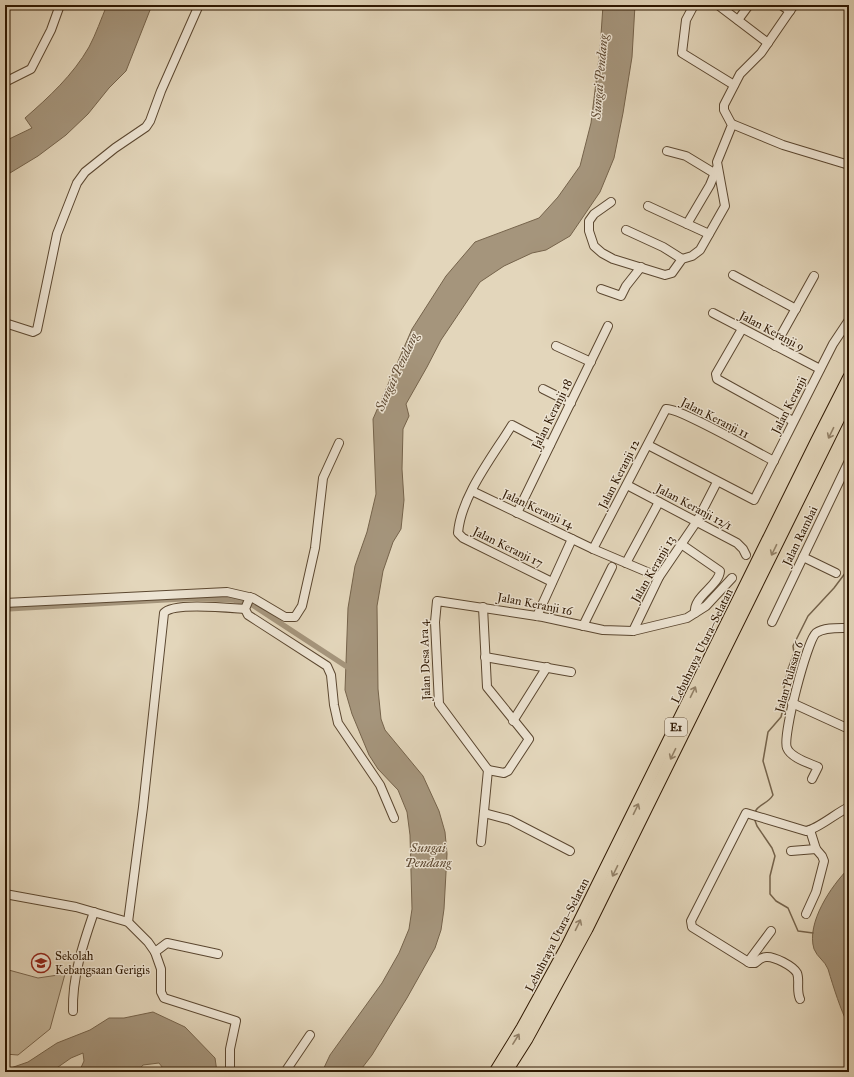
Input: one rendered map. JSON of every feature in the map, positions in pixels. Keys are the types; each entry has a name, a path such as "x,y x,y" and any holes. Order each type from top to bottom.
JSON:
{"highway":[{"name":"Lebuhraya Utara–Selatan","path":"495,1072 522,1028 567,946 809,455 849,377"},
{"name":"Lebuhraya Utara–Selatan","path":"506,1072 527,1039 587,929 849,398"}],"street":[{"path":"5,82 31,69 51,30 60,5"},
{"path":"5,323 33,332 37,330 56,239 77,183 85,172 115,148 146,127 150,121 161,91 199,5"},
{"path":"694,5 686,20 682,53 734,85"},
{"path":"718,5 768,43"},
{"path":"738,20 749,5"},
{"path":"781,5 792,8 756,59 740,74 724,108 732,124 783,145 849,165"},
{"path":"687,224 710,185 716,171 718,158 732,124"},
{"path":"611,202 594,214 589,220 588,227 591,241 598,250 608,256 661,275 668,275 672,273 682,259 695,254 709,234 725,206 716,171 686,156 668,151"},
{"path":"648,206 709,234"},
{"path":"626,230 669,250 682,259"},
{"path":"601,289 621,296 626,286 641,267"},
{"path":"733,275 796,309"},
{"path":"775,346 814,276"},
{"name":"Jalan Keranji 9","path":"713,313 820,369"},
{"name":"Jalan Keranji","path":"717,482 751,499 754,499 836,338 849,320"},
{"name":"Jalan Keranji 18","path":"517,513 608,326"},
{"path":"742,329 716,374 718,381 793,421"},
{"path":"556,346 591,362"},
{"path":"543,389 571,403"},
{"name":"Jalan Keranji 12","path":"593,549 666,409"},
{"name":"Jalan Keranji 11","path":"666,409 690,418 774,461"},
{"path":"472,492 482,471 512,425 550,445"},
{"path":"5,603 218,592 233,593 247,604 292,618 298,614 303,600 315,548 323,478 338,443"},
{"path":"648,445 717,482"},
{"name":"Jalan Rambai","path":"772,622 849,461"},
{"name":"Jalan Keranji 13","path":"632,631 659,577 697,521 717,482"},
{"name":"Jalan Keranji 12/1","path":"627,485 737,543 746,555"},
{"name":"Jalan Keranji 14","path":"472,492 593,549 659,577"},
{"name":"Jalan Keranji 17","path":"472,492 462,513 458,535 552,582"},
{"path":"626,563 659,502"},
{"path":"537,616 572,539"},
{"path":"681,544 720,571 718,578 697,604 695,613"},
{"path":"803,557 836,573"},
{"path":"584,626 612,567"},
{"name":"Jalan Keranji 16","path":"435,604 440,600 537,616 608,631 632,631 687,618 709,603 732,578"},
{"path":"247,604 246,613 251,618 327,666 331,675 334,706 338,723 380,785 394,818"},
{"path":"128,922 163,633 164,613 172,609 247,604"},
{"name":"Jalan Desa Ara 4","path":"435,604 439,704 488,770"},
{"path":"481,842 488,770 504,773 508,771 529,739 487,687 483,607"},
{"name":"Jalan Pulasan 6","path":"812,779 818,767 790,753 787,749 786,744 792,703 813,637 823,630 849,628"},
{"path":"485,657 571,672"},
{"path":"514,721 547,667"},
{"path":"792,703 849,729"},
{"path":"800,998 797,990 798,977 793,969 770,957 761,958 755,963 748,962 719,942 694,928 691,923 744,815 747,813 796,829 810,830 849,808"},
{"path":"484,813 510,820 570,851"},
{"path":"806,914 814,896 824,864 822,856 816,849 810,830"},
{"path":"791,851 816,849"},
{"path":"5,894 94,912 128,922 148,942 155,952 161,969 161,992 164,998 236,1021 230,1049 230,1072"},
{"path":"72,1011 73,989 82,949 94,912"},
{"path":"748,962 771,931"},
{"path":"155,952 167,944 218,954"},
{"path":"285,1072 310,1035"}],"shaded area":[{"path":"5,969 38,978 65,974 50,1029 18,1055 5,1054"}],"water":[{"path":"107,5 152,5 126,71 109,88 88,114 66,135 38,156 5,176 5,141 32,128 25,118 52,94 76,67 92,42"},
{"name":"Sungai Pendang","path":"603,5 635,5 632,57 623,113 614,158 600,192 570,236 546,250 532,253 504,266 480,282 441,340 406,404 409,416 403,429 402,469 404,500 401,529 393,542 383,571 377,606 378,689 381,719 385,730 423,776 439,811 445,832 447,854 444,909 441,930 435,948 407,998 372,1055 359,1072 322,1072 330,1055 382,983 399,953 409,929 412,909 410,835 407,812 398,790 378,769 369,755 352,714 345,690 348,608 355,566 367,532 376,494 373,419 412,329 446,276 475,242 539,218 558,197 580,166 591,123 600,50"},
{"path":"849,868 849,1027 837,998 828,969 815,952 812,939 817,917 822,906 835,885"},
{"path":"153,1012 185,1027 215,1058 217,1072 166,1072 159,1063 143,1065 137,1072 79,1072 84,1061 83,1053 71,1058 51,1072 5,1072 5,1070 28,1062 57,1043 90,1030 109,1018 124,1018"}],"waterway":[{"path":"755,812 758,807 773,795 763,761 768,732 781,717 784,688 788,669 794,653 793,646 808,616 834,588 849,568"},
{"path":"5,609 196,598 234,600 251,604 352,670"},
{"path":"754,818 757,826 772,848 775,856 770,876 770,894 776,901 788,908 798,931 813,933"}],"place":[{"name":"Sekolah Kebangsaan Gerigis","path":"41,963"}]}
